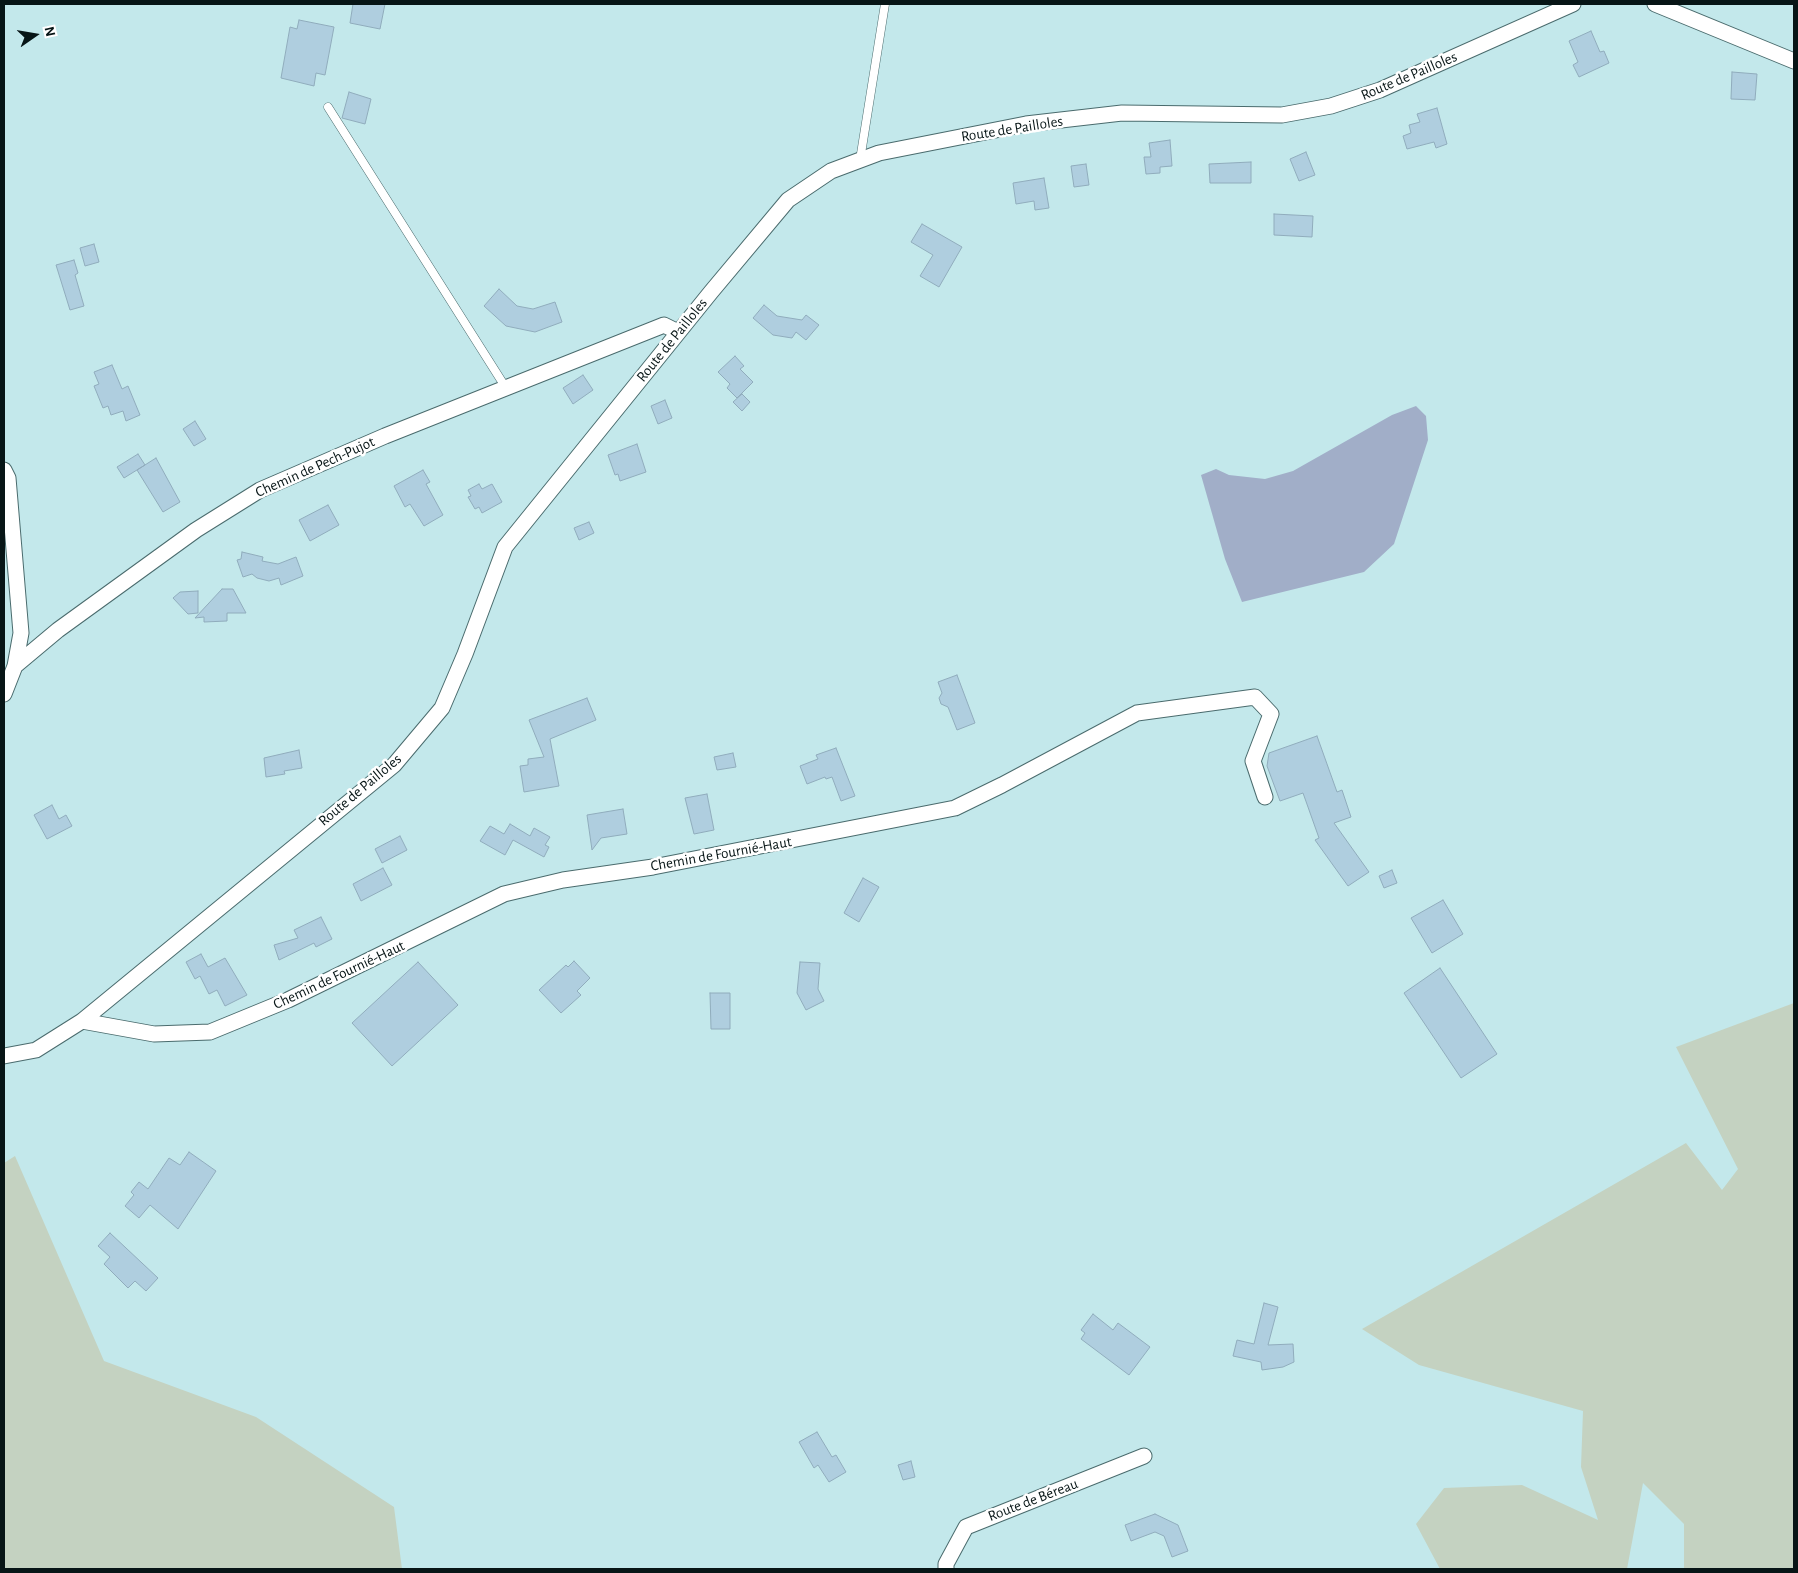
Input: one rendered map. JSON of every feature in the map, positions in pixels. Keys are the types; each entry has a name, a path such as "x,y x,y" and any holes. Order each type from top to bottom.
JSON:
{"street":[{"name":"Route de Pailloles","path":"4,1056 36,1050 82,1021 394,765 442,708 465,654 504,547 678,332 788,200 831,171 879,153 1026,124 1122,113 1282,115 1331,106 1380,90 1573,4"},
{"path":"1655,4 1794,61"},
{"name":"Chemin de Pech-Pujot","path":"4,694 15,666 58,630 196,530 260,490 385,436 664,325 678,332"},
{"path":"4,470 8,478 21,633 15,666"},
{"name":"Chemin de Fournié-Haut","path":"82,1021 154,1034 210,1032 288,1000 504,894 563,880 663,865 955,808 1137,713 1255,698 1271,714 1252,761 1266,797"},
{"name":"Route de Béreau","path":"946,1569 946,1564 966,1526 1144,1456"}],"lane":[{"path":"860,160 885,4"},
{"path":"328,107 506,388"}],"green space":[{"path":"1794,1003 1794,1569 1684,1569 1684,1524 1643,1483 1627,1569 1440,1569 1416,1524 1444,1488 1522,1485 1598,1520 1581,1467 1583,1411 1419,1365 1362,1329 1686,1143 1722,1190 1738,1169 1676,1047"},
{"path":"15,1156 104,1361 256,1417 394,1507 402,1569 4,1569 4,1163"}],"water":[{"path":"1416,406 1426,416 1428,440 1394,544 1364,572 1242,602 1225,559 1201,475 1216,469 1229,475 1265,479 1293,471 1392,415"}],"building":[{"path":"353,4 385,4 380,29 350,23"},
{"path":"299,20 334,27 325,75 316,73 314,86 281,78 290,27 297,29"},
{"path":"1591,31 1600,52 1604,51 1609,63 1579,77 1573,65 1578,62 1569,41"},
{"path":"1732,72 1757,74 1755,100 1731,99"},
{"path":"349,92 371,99 365,124 342,118"},
{"path":"1437,108 1447,144 1436,148 1434,142 1407,149 1403,136 1411,133 1409,125 1420,122 1417,114"},
{"path":"1170,140 1172,166 1160,167 1160,173 1146,174 1144,157 1151,157 1149,143"},
{"path":"1306,152 1315,175 1299,181 1290,159"},
{"path":"1251,162 1251,183 1210,183 1209,164"},
{"path":"1086,164 1089,185 1074,187 1071,166"},
{"path":"1044,178 1049,208 1035,210 1034,201 1016,204 1013,183"},
{"path":"1274,214 1313,216 1312,237 1274,235"},
{"path":"922,224 962,247 939,287 920,276 933,255 911,242"},
{"path":"94,244 99,262 85,266 80,248"},
{"path":"74,260 78,273 75,275 84,306 70,310 56,265"},
{"path":"499,289 517,306 533,309 555,302 562,322 535,332 506,326 484,306"},
{"path":"764,305 777,316 802,320 806,315 819,325 806,340 796,332 792,338 773,335 753,318"},
{"path":"735,356 744,366 740,369 753,382 737,398 727,388 730,384 718,372"},
{"path":"112,365 122,389 128,386 140,415 126,421 123,411 111,415 108,406 103,408 94,386 99,384 94,372"},
{"path":"583,375 593,390 573,404 563,388"},
{"path":"742,394 750,402 742,411 733,402"},
{"path":"665,400 672,418 658,424 651,406"},
{"path":"195,421 206,439 194,446 183,429"},
{"path":"637,444 646,472 620,481 618,474 615,475 608,455"},
{"path":"138,454 145,465 124,478 117,467"},
{"path":"156,458 180,502 163,512 137,470"},
{"path":"423,470 430,482 426,484 443,515 424,526 410,504 405,507 394,486"},
{"path":"479,484 482,489 492,484 502,502 482,513 479,507 475,509 468,497 471,496 468,490"},
{"path":"328,505 339,525 310,541 299,520"},
{"path":"589,522 594,533 579,540 574,528"},
{"path":"242,552 263,557 262,561 278,564 296,557 303,576 281,585 279,578 269,581 257,578 252,574 243,577 237,560 241,559"},
{"path":"222,589 233,589 246,613 227,613 227,621 204,622 204,617 195,618"},
{"path":"198,591 198,613 188,614 173,598 180,592"},
{"path":"957,675 975,723 957,730 948,707 941,704 939,698 942,693 938,682"},
{"path":"587,698 596,720 550,739 559,786 524,792 520,766 528,765 528,759 544,757 529,720"},
{"path":"1317,736 1337,792 1342,790 1351,817 1334,823 1369,872 1348,886 1315,840 1319,838 1303,793 1280,801 1267,766 1269,753"},
{"path":"836,748 855,796 841,801 832,777 826,779 825,777 807,784 800,766 818,759 816,755"},
{"path":"299,750 302,768 284,771 285,774 266,777 264,758"},
{"path":"733,753 736,767 717,770 714,757"},
{"path":"707,794 714,830 694,834 685,798"},
{"path":"52,805 59,819 66,815 72,826 47,839 34,815"},
{"path":"623,809 627,834 601,838 592,850 587,815"},
{"path":"510,824 530,836 534,828 550,837 545,845 549,847 544,857 513,840 505,855 480,841 490,826 504,834"},
{"path":"400,836 407,850 382,863 375,849"},
{"path":"383,868 392,885 361,901 353,884"},
{"path":"1392,870 1397,883 1384,888 1379,876"},
{"path":"863,878 879,887 859,922 844,913"},
{"path":"1443,900 1463,934 1432,953 1411,918"},
{"path":"321,917 332,939 316,947 314,943 279,960 274,945 298,938 294,930"},
{"path":"201,954 208,967 225,958 247,995 225,1006 217,990 209,994 200,976 195,979 186,962"},
{"path":"574,961 590,978 577,991 581,995 561,1013 539,990 566,965 568,967"},
{"path":"418,962 458,1005 392,1066 352,1023"},
{"path":"800,962 820,963 818,989 824,1001 806,1010 797,993"},
{"path":"1440,968 1497,1054 1461,1078 1404,993"},
{"path":"710,993 730,993 730,1029 711,1029"},
{"path":"189,1152 216,1171 178,1229 150,1205 139,1218 125,1206 134,1195 131,1192 139,1182 148,1189 169,1158 180,1165"},
{"path":"110,1233 158,1278 146,1291 135,1281 128,1288 104,1264 110,1257 98,1246"},
{"path":"1264,1303 1278,1307 1268,1345 1293,1344 1294,1362 1283,1367 1262,1370 1261,1362 1233,1356 1237,1340 1254,1344"},
{"path":"1093,1314 1113,1330 1118,1323 1150,1347 1129,1375 1081,1339 1085,1333 1081,1330"},
{"path":"817,1432 832,1457 836,1455 846,1472 829,1482 818,1465 814,1468 799,1442"},
{"path":"911,1461 915,1477 903,1480 898,1465"},
{"path":"1155,1514 1178,1525 1188,1551 1172,1557 1164,1536 1155,1532 1131,1541 1125,1525"}]}
